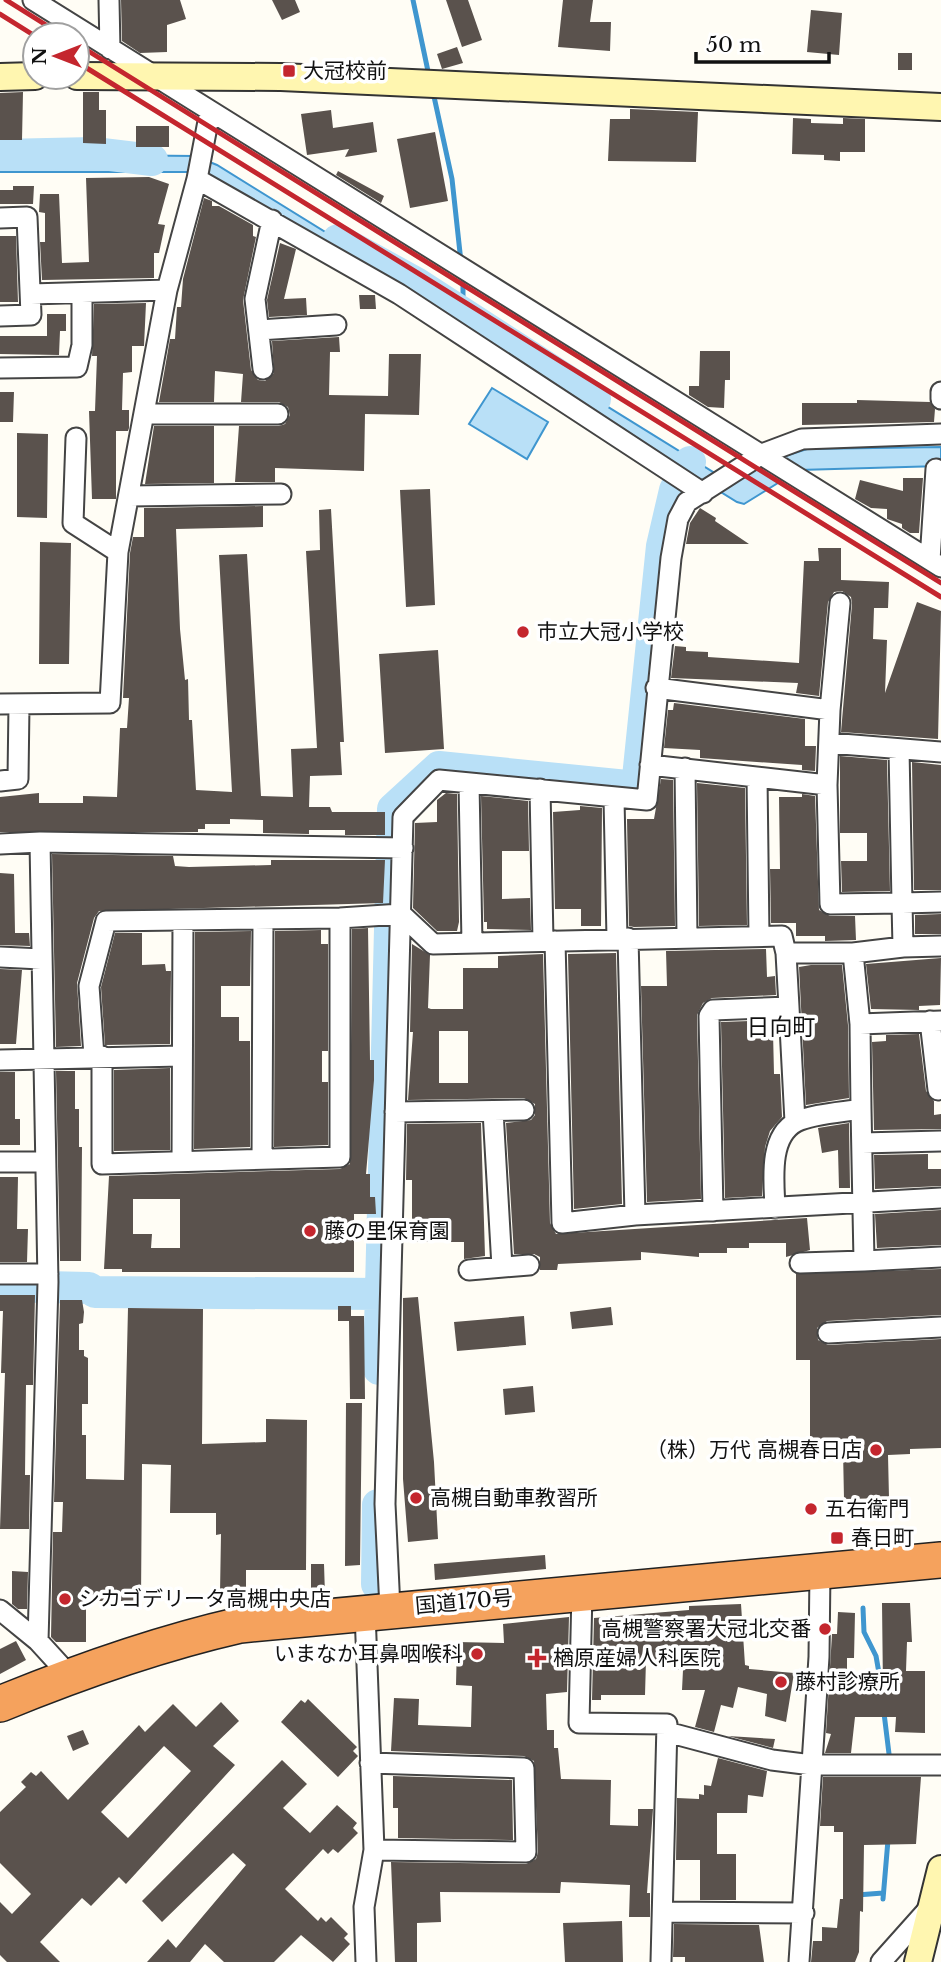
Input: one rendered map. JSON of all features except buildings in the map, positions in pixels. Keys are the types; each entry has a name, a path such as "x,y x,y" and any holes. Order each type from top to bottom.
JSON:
{"highway":[{"name":"国道170号","path":"0,1704 69,1675 190,1636 240,1625 582,1591 941,1560"}],"street":[{"path":"33,0 935,564"},
{"path":"109,0 110,49"},
{"path":"0,77 21,76"},
{"path":"91,76 281,77 941,107"},
{"path":"0,781 18,779 10,705 110,703 118,552 167,290 197,179 210,111"},
{"path":"197,179 399,294 680,479 714,486"},
{"path":"0,218 27,217 32,315 0,316"},
{"path":"263,369 255,299 272,220"},
{"path":"31,295 167,290"},
{"path":"0,368 77,367 82,345 82,293"},
{"path":"259,330 335,325"},
{"path":"941,393 941,399"},
{"path":"144,414 278,414"},
{"path":"366,1962 364,1907 373,1850 370,1763 385,1504 395,1112 395,848 403,817 439,780 614,799 647,800 656,688 678,519 687,502 766,456 802,439 941,434"},
{"path":"76,438 73,523 118,552"},
{"path":"935,564 936,469"},
{"path":"129,496 281,494"},
{"path":"840,603 830,709 827,785 830,904 941,902"},
{"path":"656,688 830,709"},
{"path":"829,743 941,752"},
{"path":"899,749 903,947"},
{"path":"650,765 827,785"},
{"path":"685,768 687,937"},
{"path":"757,776 760,936"},
{"path":"469,783 472,943"},
{"path":"540,789 562,1223 635,1215 941,1198"},
{"path":"614,799 635,1215"},
{"path":"0,844 40,842 395,848"},
{"path":"38,1641 48,1284 40,842"},
{"path":"340,918 340,1157 102,1164 98,1056 89,986 107,921 340,918 394,914 433,943 782,936 786,953 795,1122 781,1140 774,1163 775,1208"},
{"path":"262,1159 263,919"},
{"path":"183,920 183,1161"},
{"path":"786,953 853,953 941,946"},
{"path":"853,953 860,1024 864,1261"},
{"path":"0,957 41,959"},
{"path":"713,1211 709,1016 713,1010 789,1007"},
{"path":"860,1024 936,1021 937,1090"},
{"path":"0,1060 181,1056"},
{"path":"795,1122 861,1109"},
{"path":"395,1112 524,1110"},
{"path":"493,1111 502,1267"},
{"path":"862,1143 941,1141"},
{"path":"0,1162 45,1162"},
{"path":"800,1263 941,1257"},
{"path":"469,1270 529,1265"},
{"path":"0,1274 48,1284"},
{"path":"828,1333 941,1327"},
{"path":"799,1962 812,1765 820,1570"},
{"path":"582,1591 579,1723 667,1724 661,1962"},
{"path":"0,1610 8,1629 38,1641 69,1675"},
{"path":"667,1732 772,1759 812,1765 941,1765"},
{"path":"370,1763 524,1768 526,1852 373,1850"},
{"path":"918,1962 937,1902 941,1869"},
{"path":"881,1962 937,1902"},
{"path":"664,1912 804,1913"}],"water":[{"path":"0,154 195,156 217,165 731,483 776,459 807,449 941,447 941,466 799,470 744,504 737,502 211,176 192,172 0,172"},
{"path":"492,388 548,422 527,459 469,424"}],"waterway":[{"path":"413,0 429,76"},
{"path":"433,92 452,179 461,262"},
{"path":"0,155 94,153 152,160"},
{"path":"338,240 416,283 595,399"},
{"path":"463,275 463,312"},
{"path":"379,1369 393,809 439,767 637,787 662,546 675,490 690,462"},
{"path":"0,1286 89,1288 95,1292 381,1294"},
{"path":"377,1584 378,1505"},
{"path":"863,1608 864,1632 876,1656 883,1696"},
{"path":"884,1713 890,1762"},
{"path":"883,1899 888,1840"},
{"path":"857,1895 883,1893"}],"railway":[{"path":"6,0 40,21"},
{"path":"0,14 21,27"},
{"path":"91,53 941,583"},
{"path":"91,71 941,597"}],"place":[{"name":"大冠校前","path":"289,71"},
{"name":"市立大冠小学校","path":"523,632"},
{"name":"藤の里保育園","path":"310,1231"},
{"name":"（株）万代 高槻春日店","path":"876,1450"},
{"name":"高槻自動車教習所","path":"416,1498"},
{"name":"五右衛門","path":"811,1509"},
{"name":"春日町","path":"837,1538"},
{"name":"シカゴデリータ高槻中央店","path":"65,1599"},
{"name":"高槻警察署大冠北交番","path":"825,1629"},
{"name":"いまなか耳鼻咽喉科","path":"477,1654"},
{"name":"楢原産婦人科医院","path":"537,1658"},
{"name":"藤村診療所","path":"781,1682"}],"district":[{"name":"日向町","path":"781,1027"}]}
